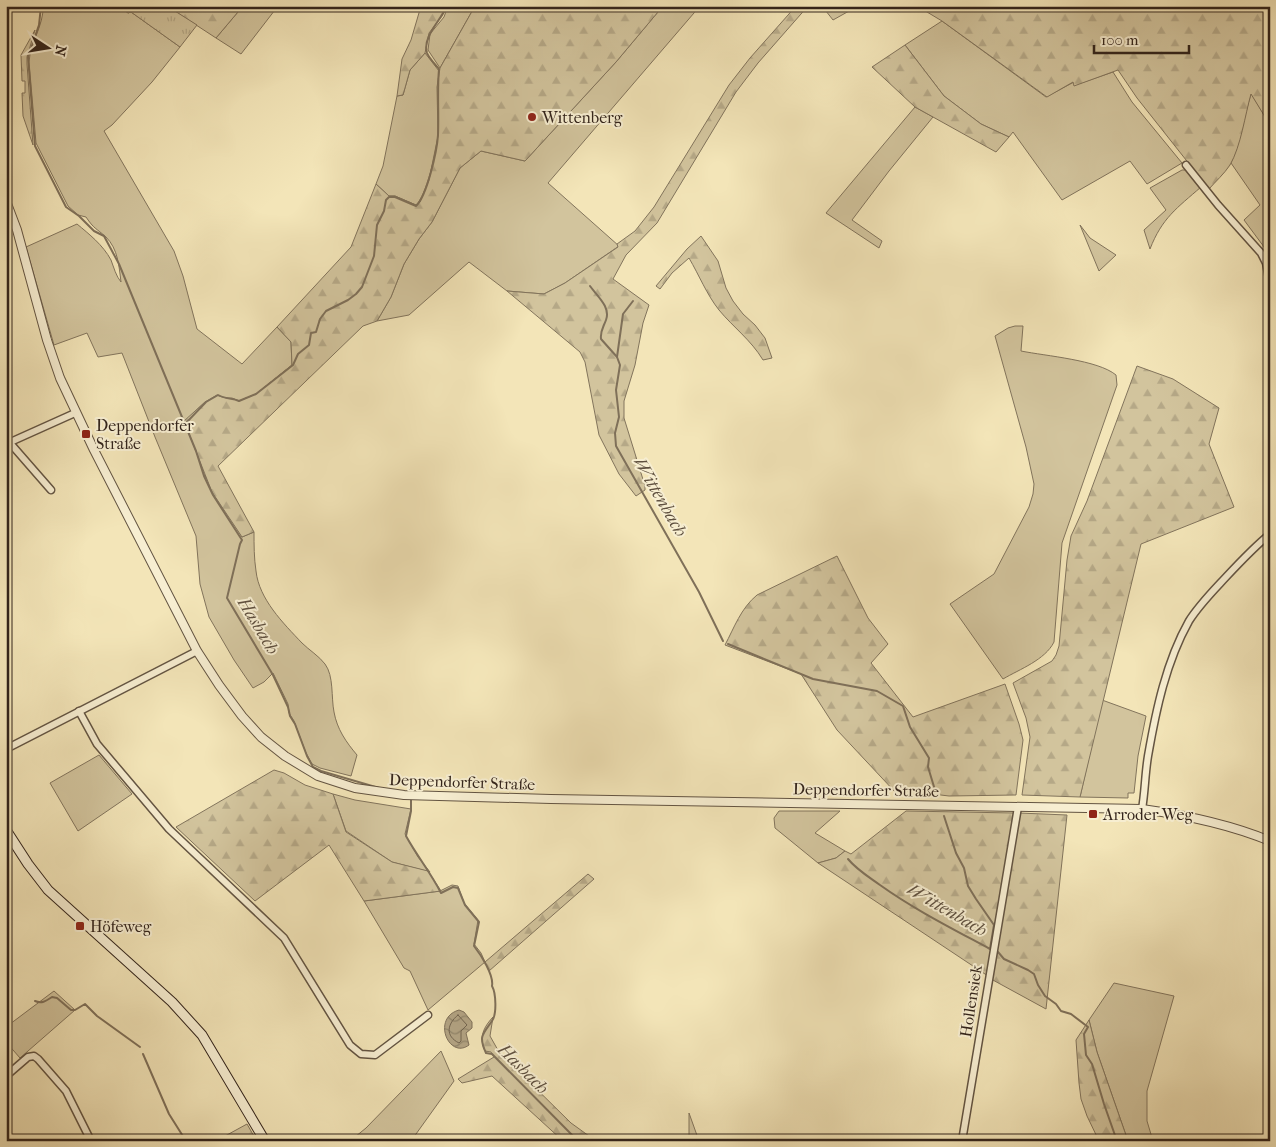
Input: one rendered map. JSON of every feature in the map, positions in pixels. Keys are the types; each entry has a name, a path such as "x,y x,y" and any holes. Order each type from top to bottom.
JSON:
{"main road":[{"path":"6,830 48,890 172,1002 196,1028 214,1053 265,1141"}],"street":[{"path":"1186,165 1262,253 1270,284"},
{"name":"Deppendorfer Straße","path":"6,201 17,230 47,340 60,378 197,651 242,716 272,747 318,776 369,791 404,796 1142,809 1224,825 1270,841"},
{"path":"51,490 8,444 76,413"},
{"path":"1142,809 1147,759 1155,717 1164,684 1181,638 1190,620 1205,599 1257,544 1270,534"},
{"path":"6,748 197,651"},
{"path":"79,711 97,744 169,829 284,938 350,1045 361,1054 376,1055 428,1015"},
{"name":"Hollensiek","path":"962,1141 1018,806"},
{"path":"6,1076 28,1057 34,1056 66,1091 91,1141"}],"green space":[{"path":"43,6 119,6 128,13 131,12 180,47 152,82 112,125 104,131 174,251 183,276 197,329 242,364 277,327 291,342 292,365 256,394 239,401 232,398 205,402 184,422 196,448 204,474 242,537 254,532 256,571 258,581 267,601 287,627 323,661 328,669 337,724 357,755 351,776 312,764 289,713 288,704 273,673 264,682 253,688 209,617 200,584 196,536 122,353 98,357 87,333 54,345 26,247 77,224 104,249 121,282 117,258 110,242 86,217 78,215 68,206 36,143 29,62 43,13"},
{"path":"119,6 167,6 197,25 180,47 131,12 128,13"},
{"path":"167,6 243,6 216,38"},
{"path":"243,6 278,6 241,54 216,38"},
{"path":"421,6 447,6 429,33 425,53 410,70 403,95 397,96 402,59 411,40"},
{"path":"448,6 475,6 440,68 428,50 430,34 444,17"},
{"path":"475,6 663,6 616,62 525,161 481,151 460,168 432,222 404,264 391,297 377,321 363,326 218,466 254,532 242,537 212,492 184,421 205,402 217,395 239,401 256,394 292,365 291,342 277,327 351,247 376,184 389,196 395,196 416,205 420,202 429,180 438,136 437,87 440,68"},
{"path":"663,6 700,6 548,183 619,246 565,283 544,294 507,291 469,262 409,315 377,321 391,297 404,264 432,222 460,168 481,151 525,161 616,62"},
{"path":"796,6 808,6 758,63 736,92 657,223 626,255 613,279 649,305 643,323 635,365 624,401 624,418 645,486 645,490 636,496 619,474 599,435 585,362 580,352 507,291 544,294 565,283 618,247 617,244 635,231 654,207 729,85"},
{"path":"822,6 858,6 833,20"},
{"path":"917,6 1270,6 1270,125 1251,94 1234,157 1228,168 1209,189 1137,98 1118,70 1074,86 1073,82 1047,97 942,21"},
{"path":"942,21 1046,97 1074,82 1075,85 1113,72 1132,102 1182,163 1147,184 1130,161 1062,200 1013,132 1009,137 981,124 944,96 905,45"},
{"path":"35,30 27,57 33,145 23,116 22,93 25,93 25,81 22,81 21,55"},
{"path":"905,45 944,96 981,124 1009,137 996,152 915,107 872,67"},
{"path":"425,53 439,71 438,128 437,143 430,173 424,193 416,205 395,196 389,196 376,184 383,166 397,96 403,95 410,70"},
{"path":"1251,93 1270,125 1270,249 1267,251 1244,220 1260,205 1231,163"},
{"path":"915,107 933,117 852,220 882,241 879,248 826,213"},
{"path":"1182,170 1187,170 1201,187 1165,221 1150,249 1144,230 1166,210 1150,188"},
{"path":"1080,225 1090,238 1116,255 1099,271"},
{"path":"701,236 718,261 726,288 733,301 765,338 772,358 763,360 753,346 719,310 689,258 672,273 660,289 656,286 687,249"},
{"path":"1015,326 1023,326 1021,351 1071,359 1097,366 1116,375 1117,385 1062,543 1054,642 1045,654 1003,679 950,604 994,574 1029,507 1033,494 1034,484 1026,447 995,336"},
{"path":"1137,366 1173,379 1219,408 1209,444 1234,507 1141,544 1080,797 1022,795 1030,737 1026,718 1013,683 1052,661 1056,655 1059,646 1071,536 1087,501"},
{"path":"837,556 868,618 888,644 871,663 913,717 1005,684 1023,740 1016,795 949,796 908,791 896,793 837,730 801,674 725,645 742,612 757,595"},
{"path":"1102,700 1146,716 1138,756 1134,793 1128,793 1128,798 1080,797"},
{"path":"99,755 132,794 78,831 50,783"},
{"path":"274,770 284,773 305,785 333,794 346,832 392,862 428,871 441,891 364,901 329,845 255,901 176,827"},
{"path":"333,794 355,800 411,809 405,834 418,857 430,872 392,862 346,831"},
{"path":"779,811 840,811 815,833 845,851 836,858 818,863 775,828 774,818"},
{"path":"906,811 1014,813 988,976 818,863 836,858 845,851 851,854"},
{"path":"1019,813 1067,815 1046,1009 991,979"},
{"path":"588,874 594,879 489,971 485,962"},
{"path":"452,885 458,886 464,903 478,920 474,944 485,962 428,1010 410,971 404,968 364,901 440,891"},
{"path":"1114,983 1174,996 1147,1091 1147,1121 1153,1141 1128,1141 1097,1052 1089,1020"},
{"path":"54,991 75,1010 20,1058 6,1042 6,1027"},
{"path":"493,1017 490,1036 499,1052 571,1123 596,1141 563,1141 492,1076 462,1083 458,1079 494,1057 491,1052 485,1051 482,1041 484,1029"},
{"path":"1089,1020 1097,1052 1128,1141 1099,1141 1081,1099 1076,1040"},
{"path":"441,1051 454,1081 411,1141 350,1141 366,1128"},
{"path":"689,1113 699,1141 689,1141"},
{"path":"247,1124 255,1138 251,1141 216,1141"}],"water":[{"path":"459,1010 464,1012 472,1022 472,1028 466,1033 469,1045 462,1048 455,1047 450,1043 445,1029 446,1021 451,1014"}],"waterway":[{"name":"Hasbach","path":"41,6 39,25 28,57 35,146 66,207 79,216 94,231 104,236 119,264 196,451 204,476 213,495 242,540 227,598 273,675 313,767 379,788"},
{"path":"185,424 206,402 218,395 239,401 256,394 293,365 298,354 309,345 311,333 316,332 320,319 326,311 348,300 362,287 374,256 377,225 384,211 386,200 389,197 395,197 416,206 420,201 431,173 438,135 439,69 428,55 426,47 433,29 447,6"},
{"name":"Wittenbach","path":"590,286 603,302 607,311 601,339 617,357 620,365 616,390 619,417 615,433 616,446 699,592 723,641"},
{"name":"Wittenbach","path":"617,357 623,314 633,301"},
{"name":"Wittenbach","path":"728,644 813,679 877,691 903,706 910,727 929,758 928,767 935,790"},
{"name":"Hasbach","path":"401,791 410,793"},
{"name":"Hasbach","path":"411,797 411,811 406,836 441,893 453,887 458,888 465,905 479,922 474,946 491,976 495,1004 494,1018 484,1032 482,1039 486,1053 492,1054 578,1141"},
{"name":"Wittenbach","path":"848,859 863,873 907,903 990,949 994,925 968,886 964,868 956,853 944,816"},
{"name":"Wittenbach","path":"998,952 1004,959 1034,974 1045,996 1056,1004 1061,1011 1071,1014 1088,1027 1084,1034 1086,1055 1092,1064 1117,1141"},
{"path":"35,1001 42,1002 52,997 57,998 71,1010 75,1010 85,1004 97,1016 140,1047"},
{"path":"143,1054 169,1114 186,1141"},
{"path":"218,1141 224,1138"}],"place":[{"name":"Wittenberg","path":"532,117"},
{"name":"Deppendorfer Straße","path":"86,434"},
{"name":"Arroder Weg","path":"1093,814"},
{"name":"Höfeweg","path":"80,926"}]}
